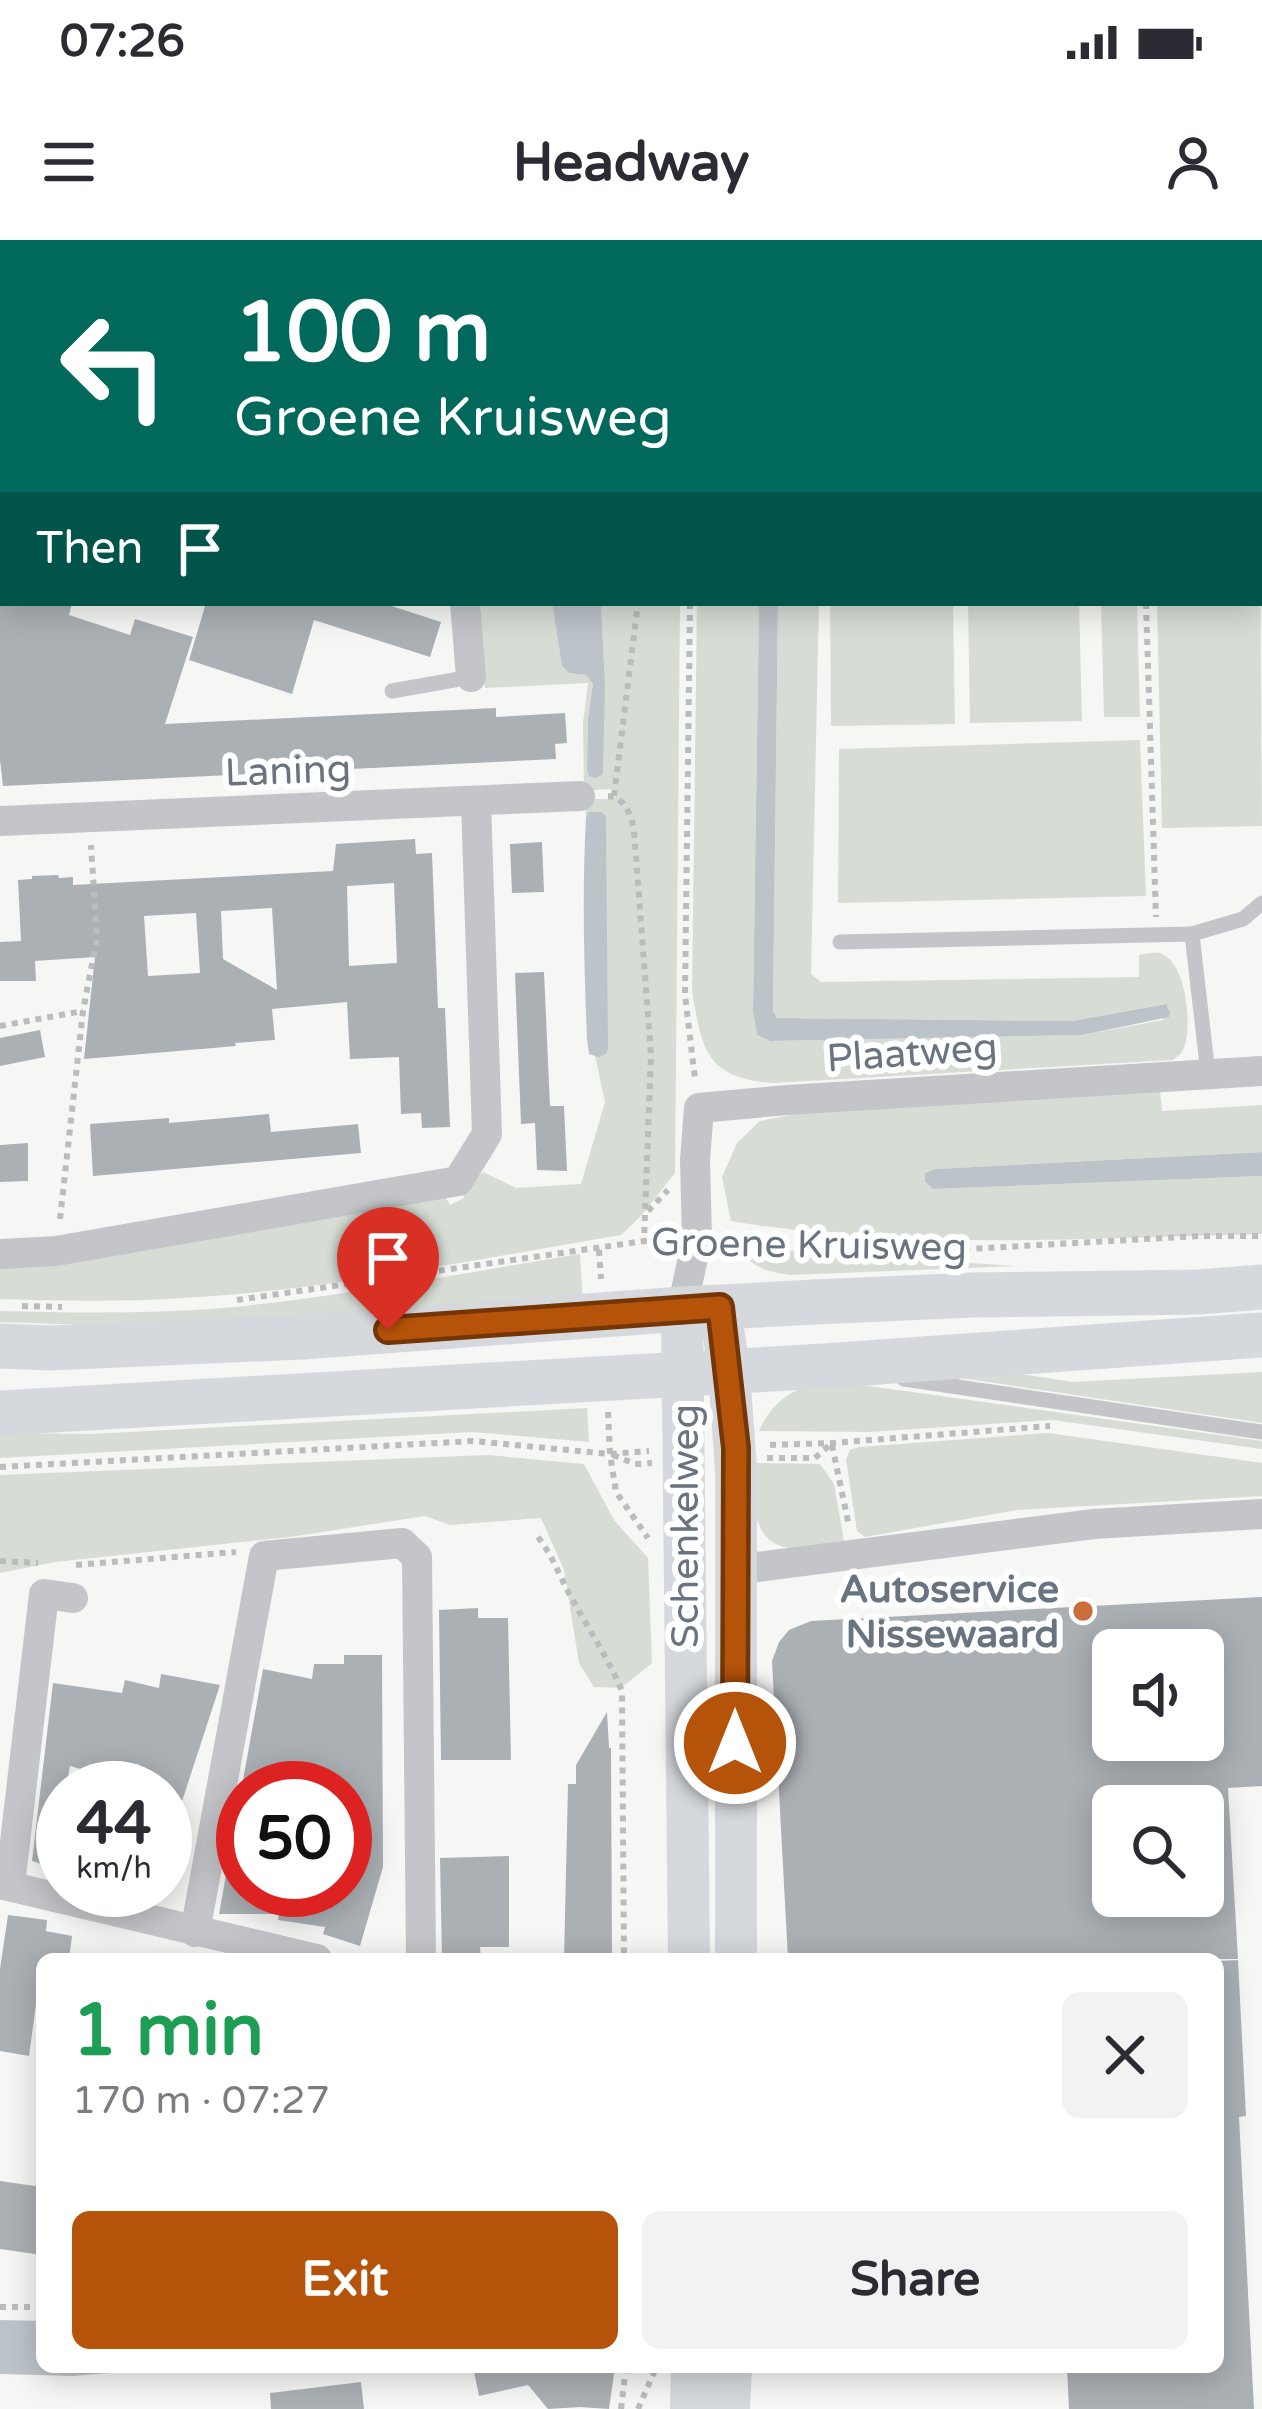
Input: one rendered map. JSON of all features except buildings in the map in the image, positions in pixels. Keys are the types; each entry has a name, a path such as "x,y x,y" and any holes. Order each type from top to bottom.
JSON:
{"main road":[{"name":"Groene Kruisweg","path":"0,1346 50,1348 303,1336 701,1308 973,1295 1262,1287"},
{"name":"Schenkelweg","path":"701,1308 729,1371 736,1448 736,1953"},
{"name":"Schenkelweg","path":"689,1953 684,1374 701,1308"},
{"path":"0,1413 1252,1341"},
{"path":"691,2409 692,2373"},
{"path":"729,2409 731,2373"}],"street":[{"path":"465,606 470,677"},
{"name":"Laning","path":"0,821 580,796"},
{"path":"0,1255 56,1251 458,1181 487,1134 476,802"},
{"name":"Plaatweg","path":"699,1108 1262,1070"},
{"path":"699,1108 695,1160 701,1308"},
{"path":"734,1570 1094,1524 1262,1514"},
{"path":"195,1931 264,1556 402,1543 417,1557 421,1953"},
{"path":"73,1598 44,1594 5,1884 291,1953"}],"lane":[{"path":"392,691 470,677"},
{"path":"840,942 1192,934 1244,919 1262,902"},
{"path":"1192,934 1208,1074"},
{"path":"824,1366 1262,1432"}],"path":[{"path":"614,796 638,606"},
{"path":"690,606 685,995 699,1108"},
{"path":"1146,606 1156,934"},
{"path":"580,796 614,796 623,803 634,830 650,1033 644,1241"},
{"path":"56,1251 83,1011 97,938 89,818"},
{"path":"0,1026 83,1011"},
{"name":"Groene Kruisweg","path":"221,1301 644,1241 754,1240 896,1252 1262,1236"},
{"path":"21,1306 64,1307"},
{"path":"854,1553 832,1443 1051,1426"},
{"path":"0,1467 473,1441 610,1454"},
{"path":"538,1537 622,1691 624,1953"},
{"path":"60,1564 238,1552 264,1556"},
{"path":"0,1561 40,1563"},
{"path":"0,2307 36,2307"},
{"path":"621,2409 625,2373"},
{"path":"638,2409 653,2373"}],"shaded area":[{"path":"480,606 552,606 562,666 569,673 586,675 593,684 589,776 605,682 601,606 680,606 675,1173 641,1216 621,1235 294,1288 138,1300 0,1299 0,1261 444,1195 450,1205 464,1198 460,1189 483,1172 516,1188 581,1184 605,1102 595,1056 601,812 586,817 585,799 618,795 610,789 584,791 588,683 485,688"},
{"path":"552,606 601,606 603,771 595,778 587,771 593,684 586,675 569,673 562,666"},
{"path":"697,606 759,606 753,1012 757,1035 770,1041 1082,1035 1163,1020 1165,1004 1072,1021 777,1018 773,1011 778,606 819,606 811,974 821,982 1139,977 1139,955 1159,953 1168,958 1181,979 1187,1035 1173,1060 773,1083 733,1075 711,1057 699,1029 692,991"},
{"path":"759,606 778,606 773,1011 777,1018 1072,1021 1166,1004 1170,1013 1169,1017 1082,1035 770,1041 757,1035 753,1012"},
{"path":"830,606 953,606 955,724 831,726"},
{"path":"968,606 1079,606 1082,721 970,723"},
{"path":"1101,606 1137,606 1140,717 1104,717"},
{"path":"1157,606 1260,606 1262,826 1162,828"},
{"path":"1140,740 1146,896 838,903 839,749"},
{"path":"589,812 606,816 608,1049 599,1057 589,1054 587,1039 584,900"},
{"path":"1160,1090 1162,1111 1262,1105 1262,1152 935,1169 925,1173 925,1182 933,1189 1262,1176 1262,1234 929,1239 731,1221 722,1177 737,1143 760,1121 807,1112"},
{"path":"1262,1152 1262,1176 933,1189 925,1182 925,1173 935,1169"},
{"path":"738,1247 1015,1266 790,1275 760,1267"},
{"path":"580,1254 583,1303 86,1325 0,1322 0,1311 139,1312 268,1303"},
{"path":"1001,1371 1073,1382 1262,1372 1262,1423 941,1375"},
{"path":"833,1381 1262,1441 1262,1449 1052,1420 869,1432 759,1431 788,1395"},
{"path":"587,1408 589,1442 472,1432 0,1458 0,1433 91,1434"},
{"path":"1048,1433 1262,1463 1262,1496 1017,1510 865,1537 857,1531 846,1460 850,1450"},
{"path":"488,1455 584,1464 614,1520 648,1558 652,1663 621,1688 594,1687 579,1663 564,1570 541,1518 450,1525 425,1516 0,1573 0,1475"},
{"path":"756,1463 820,1464 834,1484 844,1541 795,1548 773,1542 756,1516"},
{"path":"0,2320 36,2321 36,2373 109,2373 73,2376 0,2374"}],"place":[{"name":"Autoservice Nissewaard","path":"1083,1611"}],"route":[{"path":"388,1330 720,1307 736,1448 735,1743"}]}
